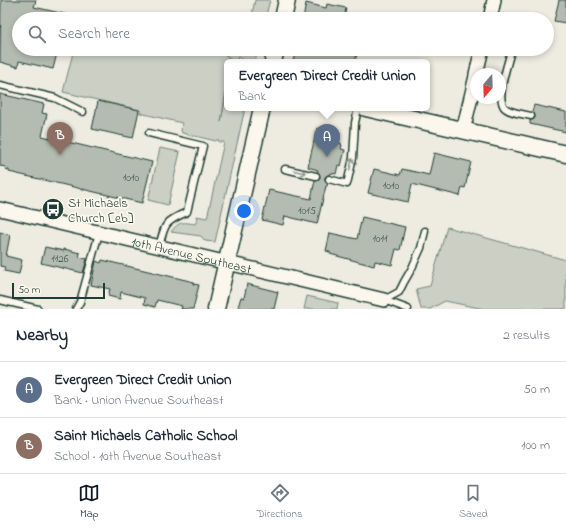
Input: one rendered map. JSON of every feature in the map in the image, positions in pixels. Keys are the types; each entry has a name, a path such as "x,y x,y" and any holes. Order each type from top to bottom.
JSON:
{"street":[{"path":"284,12 287,0"},
{"path":"491,12 494,0"},
{"path":"478,68 480,56"},
{"path":"463,131 470,101"},
{"path":"216,309 261,111"},
{"path":"379,111 566,154"},
{"name":"10th Avenue Southeast","path":"0,209 384,300"}],"lane":[{"path":"510,56 501,98 504,107 531,116"},
{"path":"0,85 55,98 83,112"},
{"path":"329,179 347,184 353,158 355,123 357,111"},
{"path":"149,133 203,146 187,212 172,218 167,223 164,227 159,247"},
{"path":"285,168 316,176"},
{"path":"384,300 399,292 421,248 425,231"},
{"path":"76,309 80,302 99,233"},
{"path":"0,300 38,309"},
{"path":"384,300 408,309"}],"shaded area":[{"path":"255,0 270,0 267,12 252,12"},
{"path":"72,56 227,56 229,59 224,59 224,103 221,122 224,106 224,111 244,111 215,242 205,241 201,236 171,232 176,226 182,223 195,224 197,220 196,216 207,218 224,142 219,142 218,139 216,141 182,133 182,123 140,113 140,110 63,92"},
{"path":"228,56 256,56 256,59 241,59 238,57 237,59 230,59"},
{"path":"160,148 180,152 168,205 148,200"},
{"path":"447,227 566,260 566,309 484,309 445,301 430,309 421,309 416,289 430,286"},
{"path":"307,296 338,303 337,309 304,309"}],"building":[{"path":"1,0 36,0 34,7 56,12 12,12 12,56 56,56 53,69 19,61 18,67 0,62"},
{"path":"559,0 566,0 566,23 554,21"},
{"path":"306,3 326,8 327,4 346,8 345,12 304,12"},
{"path":"294,56 356,56 356,59 294,59"},
{"path":"0,94 44,104 42,113 47,114 42,136 152,162 142,203 9,172 9,170 5,169 6,167 0,166"},
{"path":"98,101 139,110 133,138 92,129"},
{"path":"534,105 566,112 566,132 530,124 530,120 534,119 535,117 534,113 532,112"},
{"path":"317,128 340,133 338,142 342,145 341,149 345,150 341,166 338,165 336,174 331,173 325,177 325,180 328,183 317,224 285,216 283,225 262,220 269,190 311,199 315,180 319,179 320,177 319,173 317,172 318,170 308,167"},
{"path":"434,153 471,162 465,188 462,187 460,196 412,184 408,202 368,193 374,169 400,175 402,169 429,175"},
{"path":"362,217 405,227 400,250 396,249 392,265 375,261 374,266 330,254 330,252 326,251 330,233 357,239"},
{"path":"0,232 10,235 6,256 22,260 19,274 4,271 5,267 0,266"},
{"path":"45,247 64,251 64,249 80,253 79,257 87,259 83,273 41,263"},
{"path":"102,260 194,282 193,284 199,285 193,309 181,309 182,306 157,300 155,307 144,304 145,298 121,292 120,299 108,296 110,289 91,285 96,261 101,263"},
{"path":"247,284 278,292 274,309 242,309 238,307 241,297 244,298"}],"place":[{"name":"Saint Michaels Catholic School","path":"60,155"},
{"name":"Evergreen Direct Credit Union","path":"327,157"},
{"name":"St Michaels Church [eb]","path":"53,209"}]}
